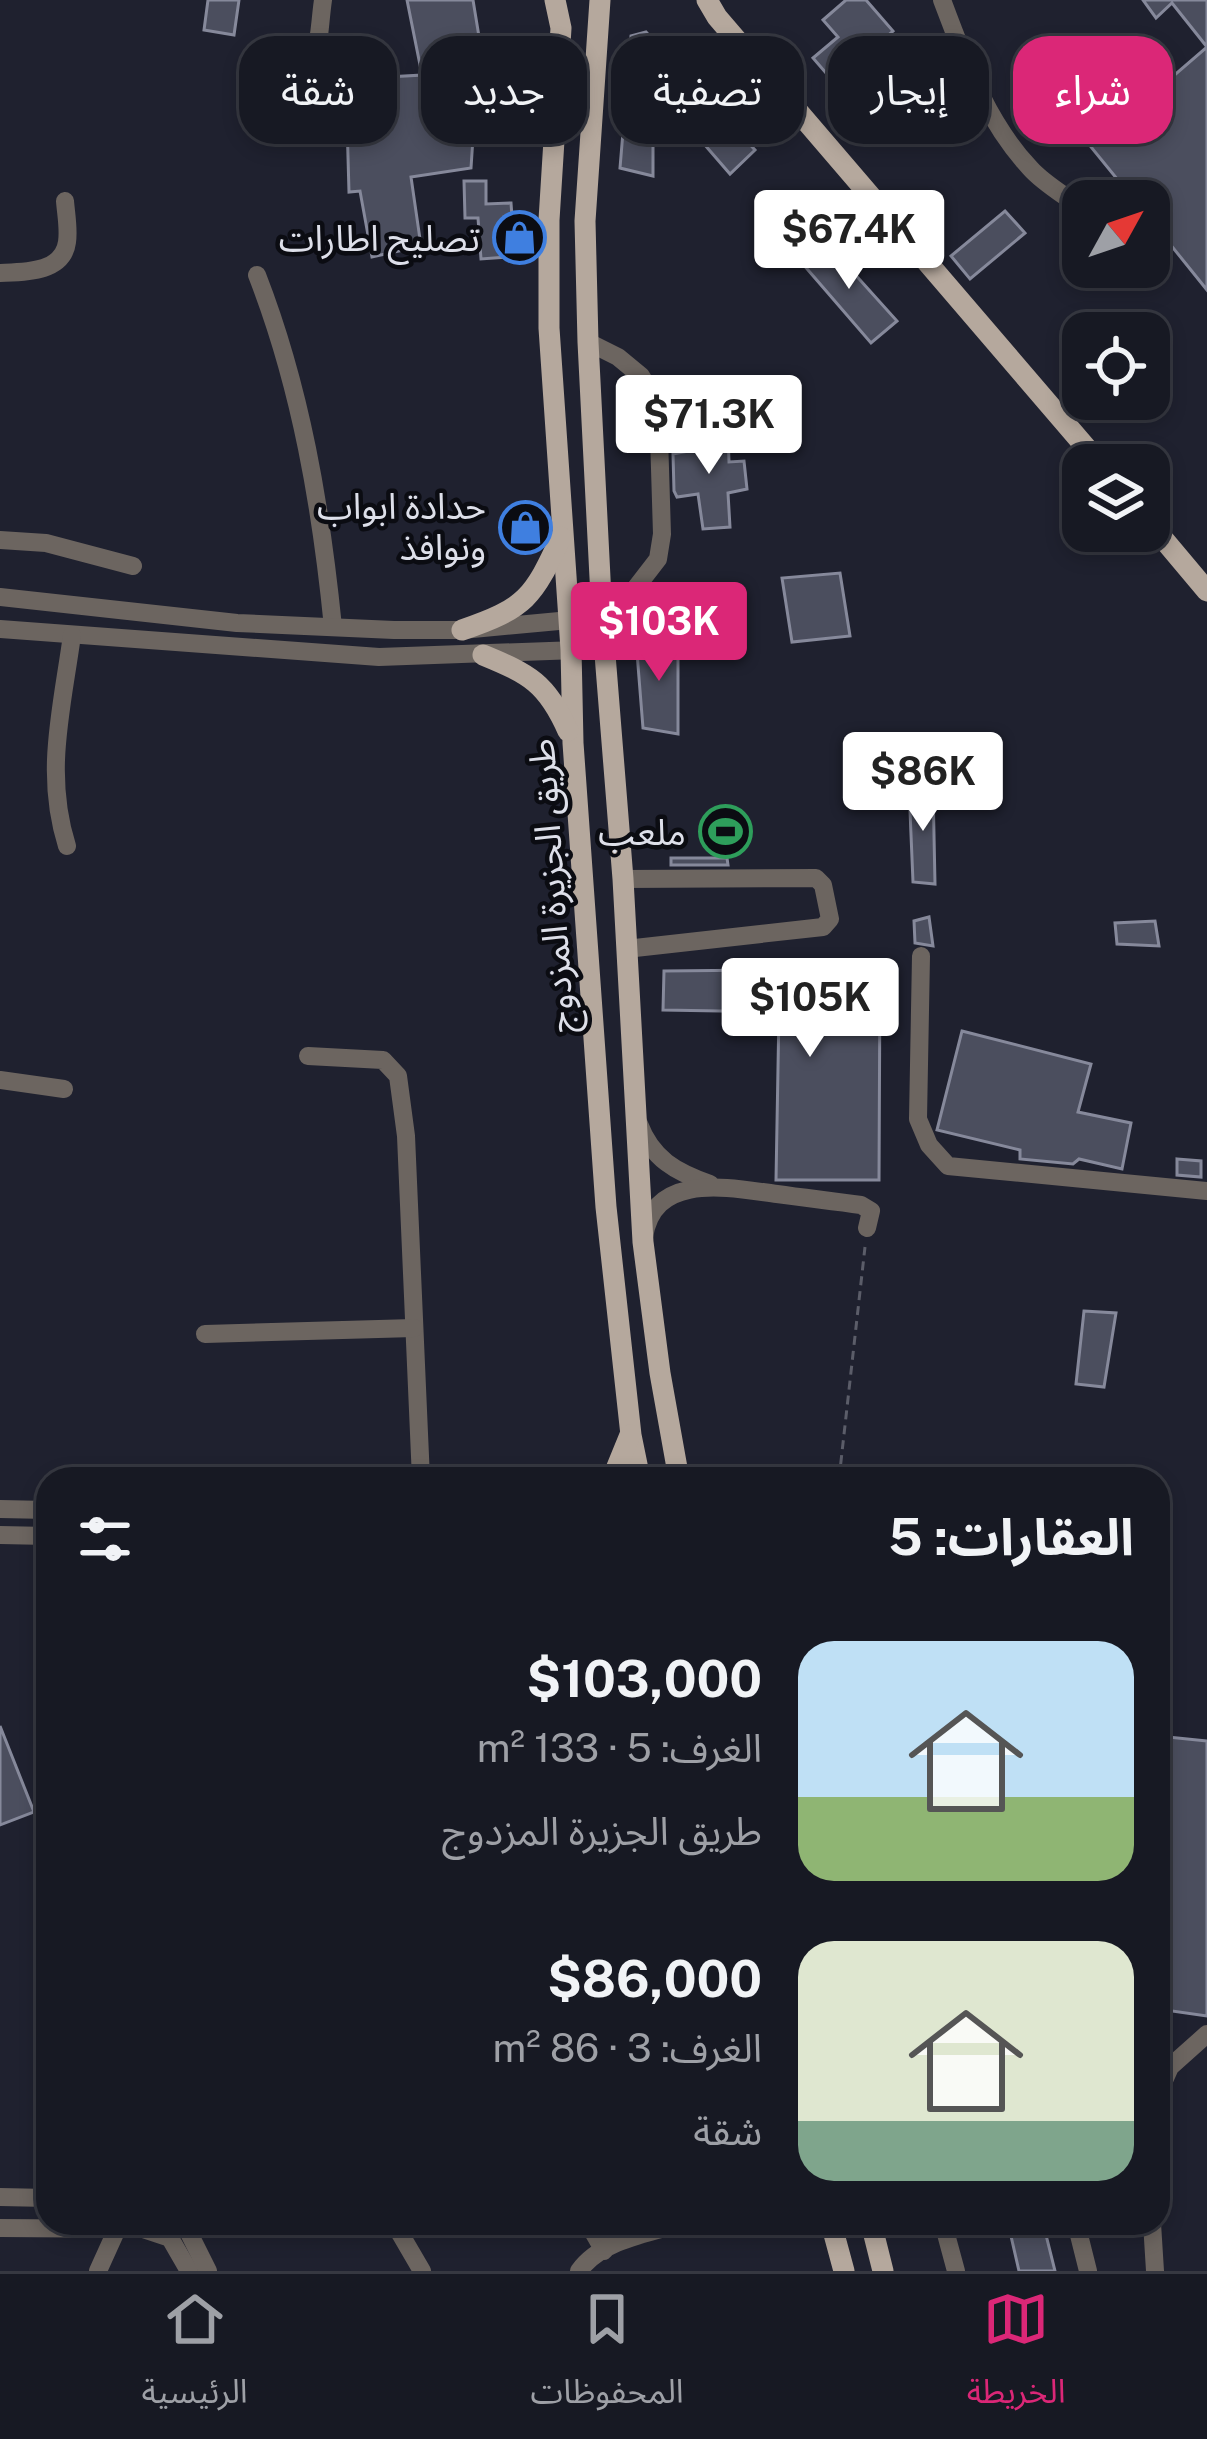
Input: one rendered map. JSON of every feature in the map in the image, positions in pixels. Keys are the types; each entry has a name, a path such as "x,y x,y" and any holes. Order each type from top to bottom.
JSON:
{"main road":[{"name":"طريق الجزيرة المزدوج","path":"555,0 561,28 549,220 549,309 573,742 606,1207 638,1467"},
{"name":"طريق الجزيرة المزدوج","path":"600,0 585,221 602,617 623,879 643,1242 678,1467"},
{"path":"696,0 712,8 1083,444"},
{"path":"462,630 495,619 535,590 563,531"},
{"path":"1170,547 1207,591"},
{"path":"483,655 531,676 547,690 573,742"},
{"path":"617,1467 631,1435"},
{"path":"834,2235 844,2271"},
{"path":"874,2235 883,2271"}],"street":[{"path":"318,36 323,0"},
{"path":"942,0 978,95 1031,171 1062,194"},
{"path":"0,273 38,271 58,259 68,241 65,201"},
{"path":"257,274 278,327 304,428 333,627"},
{"path":"0,597 238,623 333,627 462,630 602,617 631,594 658,559 662,534 658,403 640,376 618,357 588,342"},
{"path":"0,540 46,543 133,566"},
{"path":"0,629 379,657 605,649"},
{"path":"67,846 57,816 53,769 72,635"},
{"path":"623,879 816,878 823,885 830,919 823,927 626,949"},
{"path":"921,956 918,1119 928,1145 948,1166 1207,1191"},
{"path":"308,1056 383,1060 398,1076 406,1136 420,1467"},
{"path":"0,1080 64,1089"},
{"path":"633,1097 645,1140 682,1174 715,1186 861,1205 871,1211 867,1228"},
{"path":"643,1242 646,1223 670,1196 715,1186"},
{"path":"205,1334 414,1328"},
{"path":"0,1509 36,1510"},
{"path":"0,1535 36,1536"},
{"path":"1170,2067 1207,2034"},
{"path":"0,2197 36,2198"},
{"path":"0,2228 36,2228"},
{"path":"98,2271 114,2235"},
{"path":"177,2235 189,2271"},
{"path":"180,2235 208,2271"},
{"path":"401,2235 422,2271"},
{"path":"595,2235 604,2251"},
{"path":"579,2271 586,2261 640,2235"},
{"path":"947,2235 956,2271"},
{"path":"1079,2235 1088,2271"},
{"path":"1153,2235 1155,2271"}],"path":[{"path":"841,1467 867,1228"}],"building":[{"path":"208,0 239,0 234,35 204,30"},
{"path":"407,0 473,0 479,36 421,36 421,70"},
{"path":"846,0 866,0 893,31 887,36 837,36 823,20"},
{"path":"1143,0 1207,0 1207,47 1172,3 1156,18"},
{"path":"828,45 828,75 813,58"},
{"path":"1207,47 1207,290 1170,244 1170,180 1118,180 1091,147 1173,144 1173,76"},
{"path":"421,75 421,144 473,144 471,168 411,177 421,246 372,257 360,191 349,192 348,144 397,144 397,76"},
{"path":"622,144 653,144 653,176 620,168"},
{"path":"704,144 749,144 755,150 730,174"},
{"path":"464,181 486,181 486,204 511,203 512,217 504,217 507,257 481,259 478,218 465,218"},
{"path":"910,194 937,225 924,236 897,205"},
{"path":"1005,211 1025,233 970,279 951,256"},
{"path":"824,240 897,321 871,343 802,263"},
{"path":"696,431 728,432 729,462 744,461 747,489 728,493 730,527 703,529 698,494 677,497 674,491 673,454 694,450"},
{"path":"840,573 850,636 792,642 782,578"},
{"path":"636,640 678,641 678,734 643,728"},
{"path":"933,786 935,884 913,882 909,787"},
{"path":"671,858 727,858 728,865 671,865"},
{"path":"929,917 933,946 915,943 914,921"},
{"path":"1155,921 1159,946 1117,944 1115,923"},
{"path":"880,969 879,1180 776,1180 779,1012 663,1010 664,971"},
{"path":"962,1031 1091,1064 1078,1112 1131,1123 1122,1169 1079,1159 1073,1164 1020,1159 1020,1150 937,1130"},
{"path":"1177,1159 1201,1161 1201,1177 1177,1175"},
{"path":"1084,1311 1116,1313 1104,1387 1076,1384"},
{"path":"0,1726 34,1812 0,1825"},
{"path":"1170,1737 1207,1741 1207,2016 1170,2011"},
{"path":"1011,2235 1046,2235 1055,2271 1019,2271"}],"place":[{"name":"تصليح اطارات","path":"519,238"},
{"name":"حدادة ابواب ونوافذ","path":"525,527"},
{"name":"ملعب","path":"725,832"}]}
